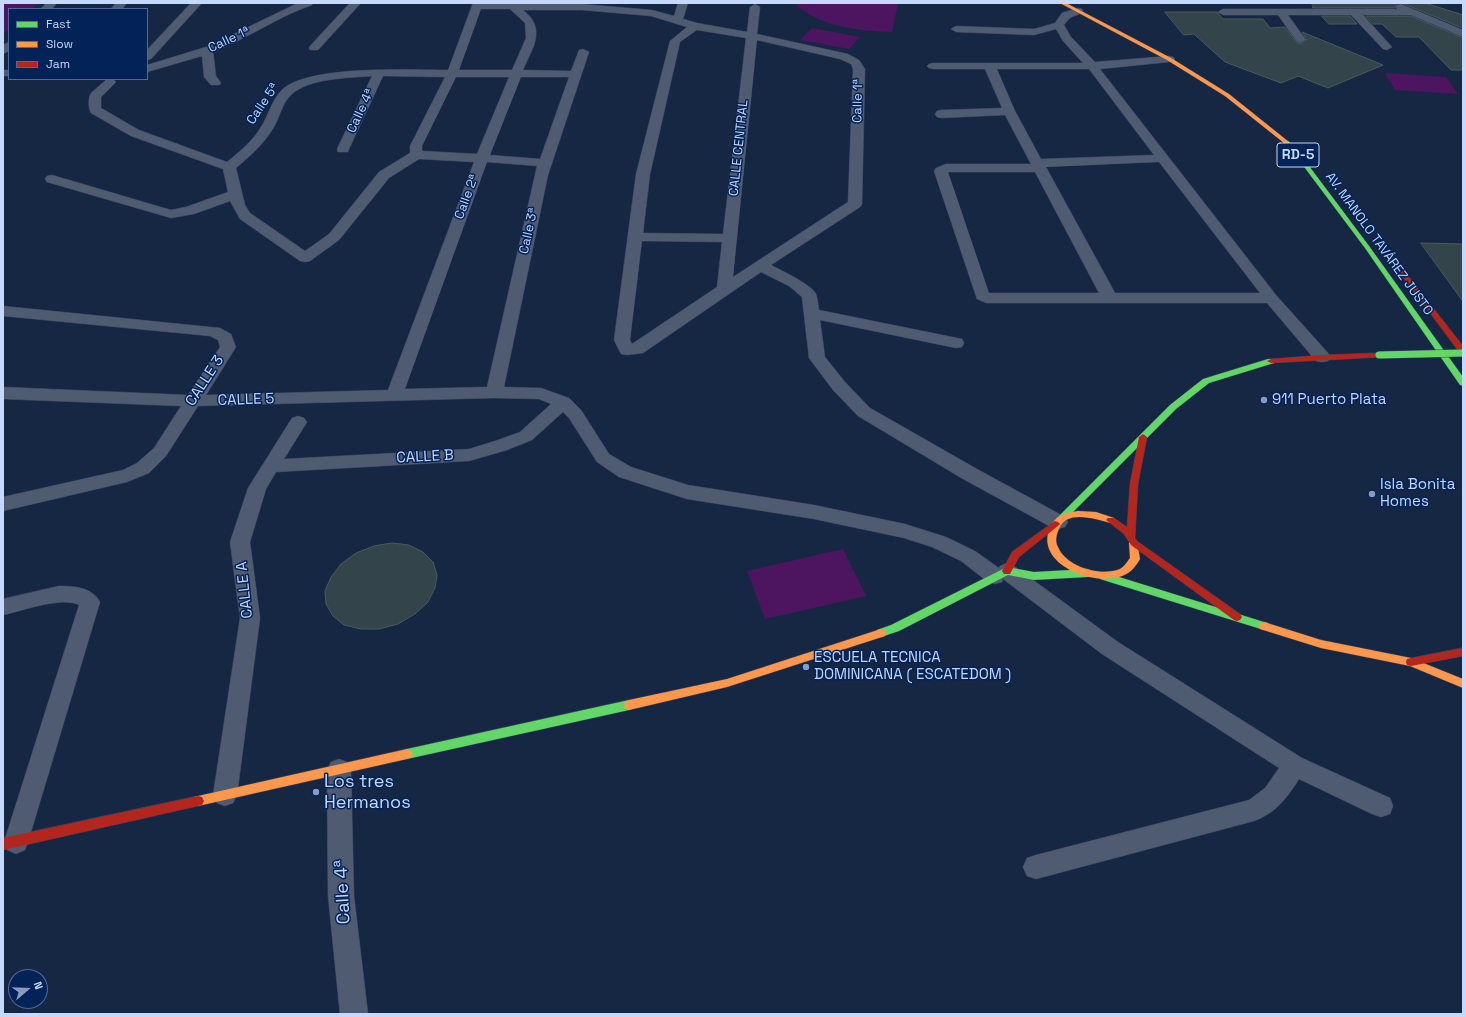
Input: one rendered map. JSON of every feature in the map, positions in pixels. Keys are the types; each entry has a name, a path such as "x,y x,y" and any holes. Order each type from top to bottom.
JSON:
{"street":[{"path":"148,56 197,3"},
{"path":"268,20 280,3"},
{"name":"Calle 1ª","path":"148,69 207,50 234,39 286,11 308,3"},
{"path":"314,48 356,3"},
{"path":"678,20 683,3"},
{"name":"AV. MANOLO TAVÁREZ JUSTO","path":"1062,3 1078,7 1182,59 1238,92 1297,142 1312,159"},
{"path":"1392,3 1463,34"},
{"name":"Calle 1ª","path":"416,155 416,146 453,72 478,5 513,7 584,5 652,13 696,26 844,56 855,62 859,69 855,204 724,289 637,349 627,350 622,340 635,237"},
{"name":"Calle 2ª","path":"394,396 482,158 532,38 533,30 531,22 513,7"},
{"name":"CALLE CENTRAL","path":"724,289 755,7"},
{"path":"956,29 1034,32 1059,25 1066,15 1078,7"},
{"name":"AV. MANOLO TAVÁREZ JUSTO","path":"1078,7 1169,59 1227,95 1292,147 1367,247 1463,383"},
{"path":"1223,12 1411,12"},
{"path":"1282,12 1301,40"},
{"path":"1354,12 1387,47"},
{"path":"1059,25 1067,39 1092,66 1271,298 1322,357"},
{"path":"696,26 675,41 643,174 635,237 729,238"},
{"path":"207,50 210,77 215,82"},
{"name":"Calle 3ª","path":"494,392 544,163 583,52"},
{"path":"934,66 1092,66 1169,59"},
{"path":"990,67 1009,111 1110,299"},
{"name":"Calle 5ª","path":"229,167 244,154 267,129 283,97 295,86 342,76 379,73 453,72 576,74"},
{"name":"Calle 4ª","path":"343,149 379,73"},
{"path":"110,80 95,96 95,110 135,133 229,167 238,205 245,216 305,258 334,237 384,175 416,155 544,163"},
{"path":"942,114 1009,111"},
{"path":"1163,158 1039,165 946,168 941,171 980,293 986,298 1271,298"},
{"path":"52,179 171,214 189,211 236,194"},
{"name":"AV. MANOLO TAVÁREZ JUSTO","path":"1391,257 1463,352"},
{"path":"761,266 794,283 809,295 817,358 839,386 864,412 970,474 1058,522"},
{"name":"CALLE 3","path":"3,311 214,331 225,336 228,347 160,452 143,468 126,476 3,504"},
{"path":"811,313 956,343"},
{"path":"9,843 727,683 895,628 1001,574 1015,555 1058,522 1173,407 1206,381 1272,361 1322,357 1463,352"},
{"name":"CALLE 5","path":"3,393 192,401 494,392 540,394 563,402"},
{"path":"563,402 575,414 603,458 625,472 687,492 814,512 905,531 939,542 968,556 1001,574 1110,648 1294,765 1381,806"},
{"name":"CALLE B","path":"270,466 469,455 501,446 526,436 563,402"},
{"name":"CALLE A","path":"224,795 250,618 240,542 257,488 298,422"},
{"path":"1103,576 1123,572 1135,560 1133,540 1134,484 1143,437"},
{"path":"1237,617 1133,540 1121,526 1106,518 1090,513 1074,514 1058,522 1051,534 1052,546 1060,557 1072,567 1087,573 1103,576 1321,644 1411,662 1463,684"},
{"path":"1001,574 1034,576 1087,573"},
{"path":"3,607 59,594 76,594 90,602 9,843"},
{"path":"1411,662 1463,652"},
{"path":"1036,867 1254,810 1268,802 1276,794 1294,765"},
{"name":"Calle 4ª","path":"339,770 341,896 354,1014"}],"shaded area":[{"path":"3,3 39,3 33,8 8,8 8,30 3,34"},
{"path":"794,3 898,3 892,32 854,29 840,26 815,18"},
{"path":"812,28 860,37 849,49 800,40"},
{"path":"1385,73 1446,77 1458,94 1395,90"},
{"path":"843,549 866,596 765,619 747,571"}],"building":[{"path":"1311,3 1399,3 1396,4 1395,8 1313,8 1312,7 1314,7"},
{"path":"1402,3 1425,3 1463,15 1463,28"},
{"path":"1165,12 1217,12 1223,19 1263,19 1270,28 1285,27 1297,43 1302,44 1307,40 1302,32 1383,65 1328,88 1298,76 1281,83 1225,62 1194,34 1184,35"},
{"path":"1322,16 1350,16 1357,24 1329,24"},
{"path":"1366,16 1411,16 1463,38 1463,70 1451,70 1419,37 1396,37 1382,24 1373,24"},
{"path":"1421,243 1463,244 1463,301"},
{"path":"392,543 409,545 423,552 433,562 437,575 435,588 428,602 415,614 398,624 379,629 361,629 344,625 333,616 326,604 325,591 331,577 341,564 356,553 374,546"}],"traffic: fast":[{"path":"1286,142 1292,147 1367,247 1463,383"},
{"path":"1379,355 1463,353"},
{"path":"1061,519 1173,407 1206,381 1271,361"},
{"path":"881,633 895,628 1007,571 1034,576 1087,573"},
{"path":"1103,576 1264,626"},
{"path":"407,754 629,705"}],"traffic: slow":[{"path":"1062,3 1169,59 1227,95 1286,142"},
{"path":"1111,520 1096,515 1069,515 1056,524 1052,534 1054,550 1059,557 1074,568 1084,572 1104,575 1126,570 1135,559 1134,543"},
{"path":"1264,626 1321,644 1411,662"},
{"path":"629,705 727,683 881,633"},
{"path":"1411,662 1463,684"},
{"path":"198,801 407,754"}],"traffic: jam":[{"path":"1399,268 1463,351"},
{"path":"1271,361 1379,355"},
{"path":"1131,537 1134,484 1143,437"},
{"path":"1111,520 1127,532 1134,543 1237,617"},
{"path":"1007,571 1015,555 1055,524"},
{"path":"1411,662 1463,652"},
{"path":"3,844 198,801"}],"place":[{"name":"911 Puerto Plata","path":"1264,400"},
{"name":"Isla Bonita Homes","path":"1372,494"},
{"name":"ESCUELA TECNICA DOMINICANA ( ESCATEDOM )","path":"806,667"},
{"name":"Los tres Hermanos","path":"316,792"}]}
